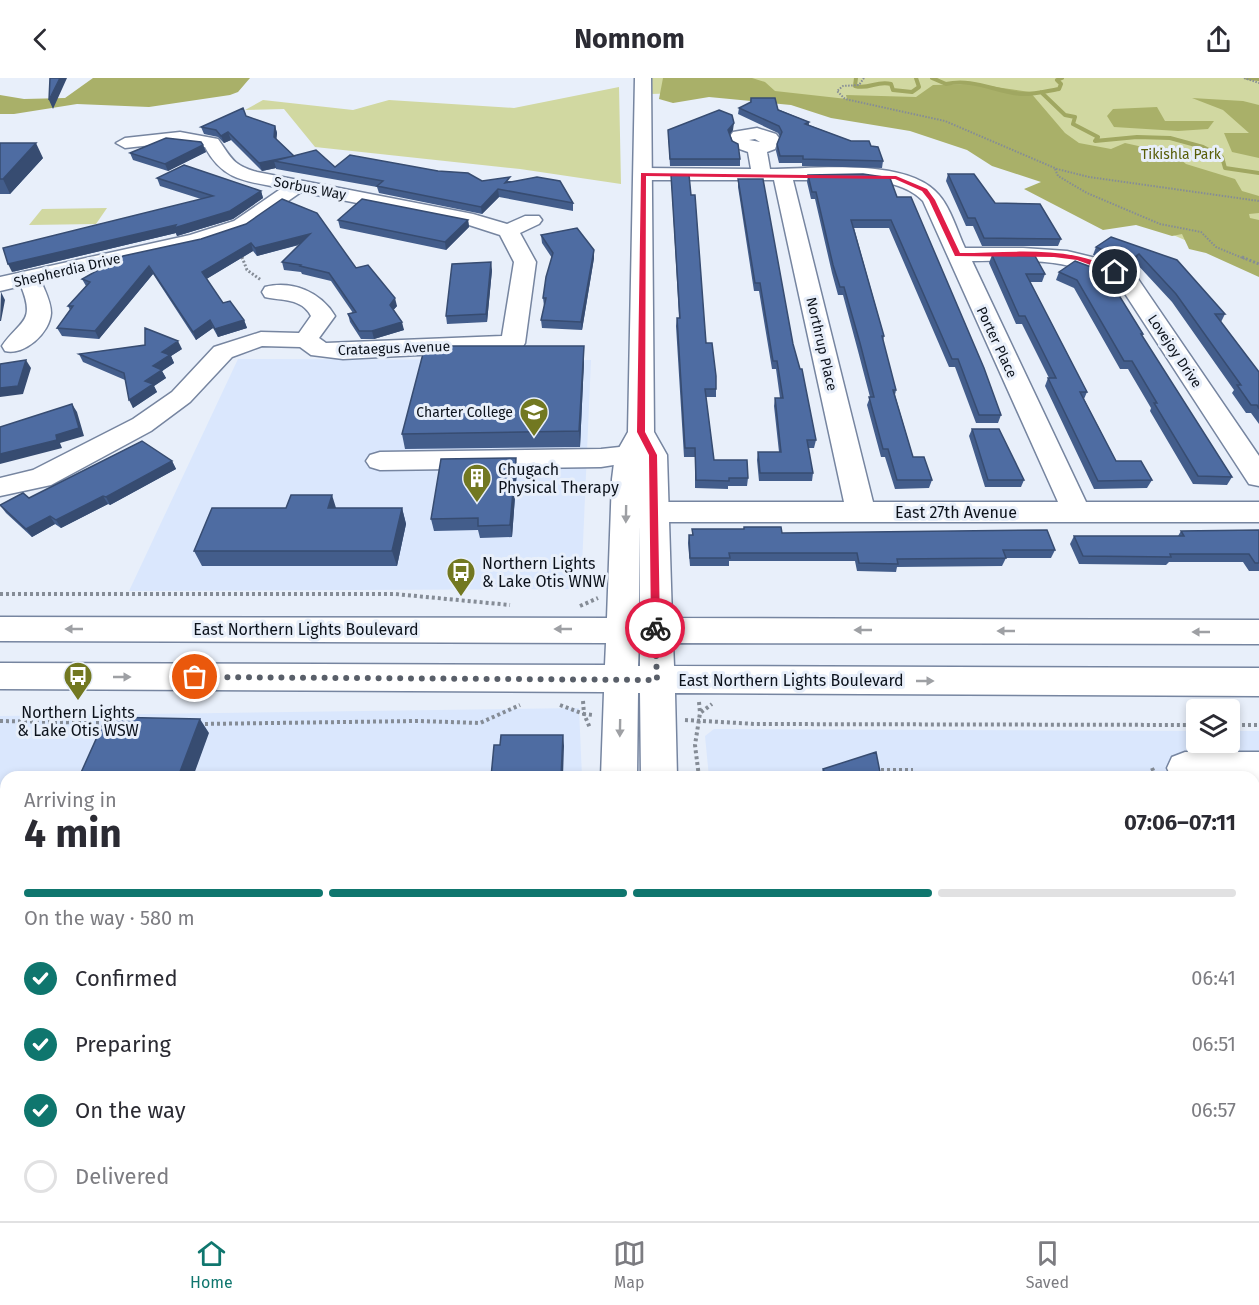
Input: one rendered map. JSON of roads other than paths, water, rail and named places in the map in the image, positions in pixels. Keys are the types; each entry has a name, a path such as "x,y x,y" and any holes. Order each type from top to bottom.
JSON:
{"street":[{"path":"619,771 622,629 635,443 644,174 643,78"},
{"name":"Sorbus Way","path":"125,143 180,136 200,139 212,143 222,162 234,171 297,186 462,217 508,231"},
{"name":"Northrup Place","path":"757,149 772,175 861,512"},
{"path":"644,174 772,175"},
{"name":"Porter Place","path":"772,175 879,175 909,181 924,190 932,200 1076,511"},
{"name":"Shepherdia Drive","path":"0,284 196,240 241,225 270,207 297,186"},
{"path":"508,231 532,220"},
{"name":"Crataegus Avenue","path":"0,487 41,478 142,425 181,397 223,352 261,339 306,340 320,350 343,352 513,343 525,262 508,231"},
{"name":"Lovejoy Drive","path":"957,255 1070,257 1098,264 1128,281 1256,467"},
{"path":"14,346 34,328 40,316 41,306 29,279"},
{"path":"273,292 310,298 320,308 323,316 306,340"},
{"path":"380,461 601,458 635,443"},
{"path":"635,443 653,455 659,771"},
{"name":"East 27th Avenue","path":"654,512 1259,512"},
{"name":"East Northern Lights Boulevard","path":"0,629 656,629 1259,633"},
{"name":"East Northern Lights Boulevard","path":"0,676 1259,682"},
{"path":"1164,771 1259,768"}],"waterway":[{"path":"856,78 855,86 865,87 886,83 891,84 893,90 912,92 919,87 916,78"},
{"path":"932,78 946,84 974,84 1025,94 1041,92"},
{"path":"1041,92 1059,89 1061,84 1057,80 1062,78"},
{"path":"1247,78 1259,79"},
{"path":"1041,92 1065,115 1075,117 1073,124 1098,137 1095,141 1137,137 1170,138 1203,147 1222,157 1225,168 1259,173"}],"place":[{"name":"Charter College","path":"534,438"},
{"name":"Chugach Physical Therapy","path":"477,504"},
{"name":"Northern Lights & Lake Otis WNW","path":"461,598"},
{"name":"Northern Lights & Lake Otis WSW","path":"78,702"}],"park label":[{"name":"Tikishla Park","path":"1181,154"}]}
